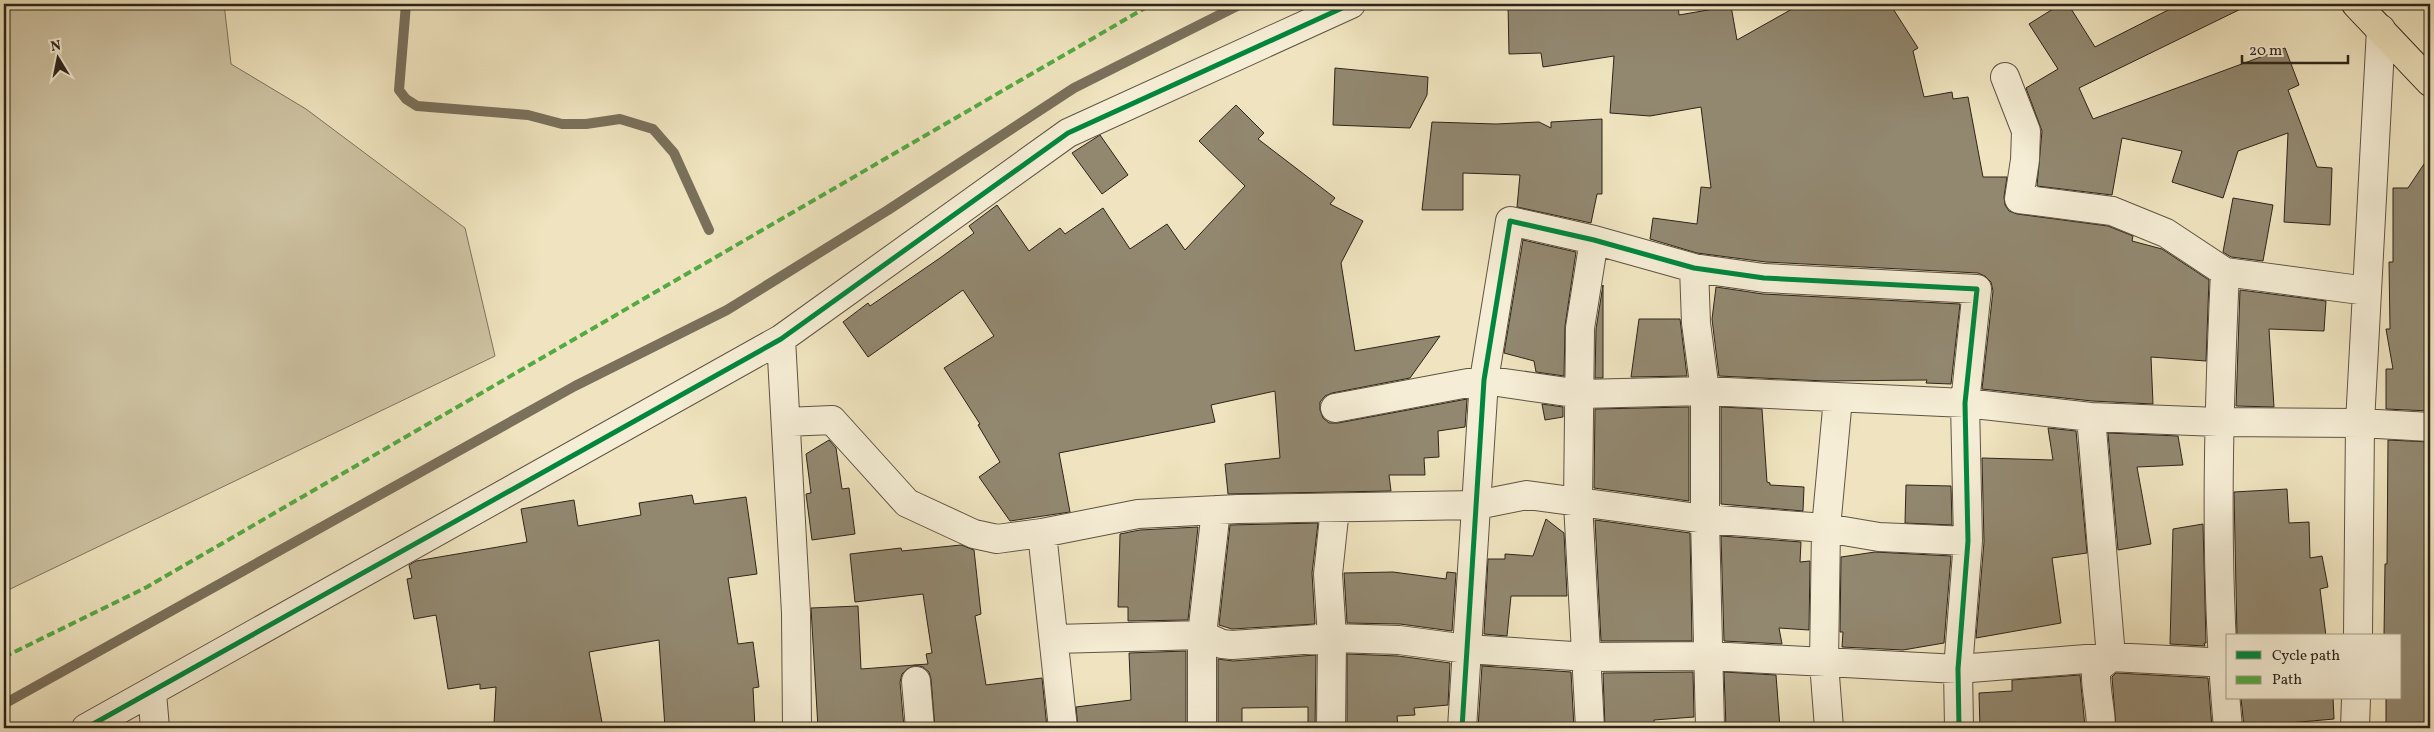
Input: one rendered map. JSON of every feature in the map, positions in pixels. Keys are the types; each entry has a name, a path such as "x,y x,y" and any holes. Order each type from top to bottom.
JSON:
{"main road":[{"path":"2356,4 2430,82"}],"street":[{"path":"86,728 781,339 1068,133 1351,4"},
{"path":"2358,634 2360,423 2381,29"},
{"path":"2006,77 2026,131 2025,160 2019,199 2112,211 2166,233 2225,272 2367,291"},
{"path":"1462,728 1478,505 1484,380 1510,221 1594,240 1694,268 1764,278 1977,289 1965,403 1968,541 1958,669 1959,728"},
{"path":"1590,728 1588,657 1578,503 1581,394 1580,328 1594,240"},
{"path":"1694,268 1696,323 1705,391 1705,519 1710,656 1710,728"},
{"path":"2225,272 2218,422 2226,685"},
{"path":"781,339 796,613 796,728"},
{"path":"1335,408 1484,380 1581,394 1705,391 1965,403 2090,417 2218,422 2360,423 2430,427"},
{"path":"1829,728 1824,663 1826,528 1838,398"},
{"path":"2090,417 2111,656"},
{"path":"786,422 832,420 907,503 974,534 997,539 1042,533 1138,514 1216,510 1478,505 1527,495 1705,519 1826,528 1879,537 1968,541"},
{"path":"1331,728 1332,638 1328,574 1335,508"},
{"path":"1202,728 1202,635 1216,510"},
{"path":"1042,533 1055,639 1063,728"},
{"path":"1055,639 1202,635 1226,645 1332,638 1399,640 1467,649 1588,657 1710,656 1958,669 2111,656 2225,663"},
{"path":"2101,728 2101,714 2095,686 2096,670 2111,656"},
{"path":"916,681 920,728"},
{"path":"152,692 155,728"},
{"path":"2227,700 2228,728"},
{"path":"2355,728 2356,700"}],"shaded area":[{"path":"4,4 224,4 231,64 306,109 465,228 495,356 4,592"}],"building":[{"path":"1508,4 1678,4 1679,15 1731,6 1737,40 1801,4 1890,4 1918,48 1913,51 1924,97 1952,92 1953,99 1968,97 1983,177 2007,177 2004,197 2005,205 2009,211 2017,214 2108,226 2133,236 2132,241 2162,249 2209,280 2206,361 2151,357 2153,404 2092,401 1982,389 1993,291 1991,282 1985,276 1978,273 1766,262 1697,253 1650,239 1653,218 1697,224 1701,187 1711,188 1701,107 1650,116 1610,113 1614,56 1543,67 1541,53 1509,54"},
{"path":"2061,4 2068,4 2095,47 2180,4 2251,4 2079,88 2093,119 2285,48 2299,85 2288,90 2317,167 2332,168 2330,225 2284,222 2288,133 2238,151 2223,198 2172,182 2182,151 2122,138 2112,195 2037,186 2042,131 2026,88 2058,69 2029,24"},
{"path":"1335,68 1428,77 1427,95 1410,128 1333,125"},
{"path":"1236,105 1264,133 1258,139 1335,198 1330,204 1363,221 1341,263 1355,351 1440,336 1410,378 1325,396 1320,402 1323,418 1329,423 1338,423 1467,399 1465,427 1438,431 1439,457 1424,458 1425,475 1389,475 1391,491 1228,494 1225,464 1280,458 1275,391 1211,405 1215,422 1059,453 1070,512 1010,521 979,477 1000,462 978,425 980,424 944,368 994,336 963,290 868,357 843,322 868,303 870,306 974,233 969,226 997,205 1029,251 1060,228 1065,234 1103,208 1130,249 1167,224 1185,250 1245,186 1199,141"},
{"path":"1602,119 1602,194 1597,194 1591,223 1517,207 1520,175 1463,173 1463,210 1422,210 1432,122 1496,124 1539,122 1551,128 1551,122"},
{"path":"1100,135 1128,175 1102,194 1072,153"},
{"path":"2430,155 2430,411 2386,409 2386,369 2393,369 2386,329 2390,329 2389,262 2393,262 2393,188 2408,188"},
{"path":"2233,198 2273,205 2263,261 2231,257 2223,252"},
{"path":"1523,240 1576,252 1565,326 1564,376 1536,372 1534,361 1504,353"},
{"path":"1603,285 1603,378 1595,378 1596,329"},
{"path":"1716,287 1763,294 1960,304 1951,384 1926,383 1927,380 1825,381 1719,376 1712,319"},
{"path":"2240,290 2326,301 2324,331 2269,329 2274,407 2236,406"},
{"path":"1639,319 1680,319 1687,376 1631,377"},
{"path":"1542,404 1563,407 1563,417 1545,420"},
{"path":"1689,407 1689,501 1594,488 1595,409"},
{"path":"1721,407 1762,409 1767,482 1770,485 1804,487 1803,511 1721,504"},
{"path":"2048,428 2076,431 2087,553 2052,558 2061,623 1976,638 1984,542 1982,458 2053,460"},
{"path":"2108,433 2178,436 2183,465 2137,467 2151,544 2118,550"},
{"path":"829,440 836,448 842,489 849,488 855,534 812,540 806,494 811,493 806,454"},
{"path":"2388,440 2430,442 2430,728 2386,728 2386,700 2402,700 2402,634 2384,634 2385,564 2387,564"},
{"path":"1906,485 1951,486 1952,525 1905,523"},
{"path":"2287,489 2289,523 2309,522 2310,558 2322,556 2328,587 2320,589 2326,634 2237,634 2234,492"},
{"path":"692,495 694,504 746,497 757,574 728,578 738,644 753,642 759,687 753,688 755,728 665,728 659,640 589,652 603,728 543,728 543,726 494,724 496,687 480,689 480,684 448,689 436,615 414,619 407,579 412,578 409,565 416,561 527,542 521,509 574,500 578,526 641,515 639,503"},
{"path":"1546,519 1564,533 1567,596 1511,596 1507,636 1484,634 1488,559 1505,559 1505,554 1533,556"},
{"path":"1595,520 1690,533 1692,641 1601,641"},
{"path":"1318,523 1312,573 1315,624 1232,629 1219,625 1230,525"},
{"path":"2203,524 2206,643 2204,643 2205,646 2170,644 2173,529"},
{"path":"1198,527 1188,620 1128,621 1128,607 1118,607 1120,534 1140,530"},
{"path":"1721,536 1801,542 1800,562 1810,561 1809,630 1779,628 1782,644 1724,641"},
{"path":"961,545 974,550 981,614 975,616 986,685 1042,678 1047,728 935,728 929,672 923,667 915,665 902,674 900,682 904,728 818,728 811,608 858,606 861,669 928,664 926,654 932,653 923,594 855,602 850,554 901,548 902,551"},
{"path":"1875,552 1951,556 1944,643 1903,650 1842,647 1843,632 1840,632 1841,557"},
{"path":"1393,572 1446,579 1447,572 1456,573 1452,631 1400,624 1347,623 1344,573"},
{"path":"1186,651 1186,728 1078,728 1076,707 1131,700 1129,653"},
{"path":"1347,654 1398,656 1450,663 1448,705 1414,708 1415,715 1397,716 1398,728 1347,728"},
{"path":"1316,655 1315,728 1308,728 1308,707 1242,708 1242,725 1218,725 1218,659 1233,661"},
{"path":"1482,666 1571,672 1574,728 1478,728"},
{"path":"1693,672 1694,717 1654,720 1654,728 1605,728 1603,673"},
{"path":"1724,672 1776,675 1780,728 1726,728"},
{"path":"2116,673 2208,678 2212,728 2116,728 2112,677"},
{"path":"2080,675 2085,727 1980,728 1979,693 2012,691 2012,680"},
{"path":"2241,700 2333,700 2334,719 2244,727"}],"waterway":[{"path":"406,4 399,90 406,99 417,106 528,115 562,124 586,124 620,119 653,129 674,153 709,230"},
{"path":"4,704 575,386 727,310 888,210 1074,88 1241,4"}],"marked path":[{"path":"4,657 147,587 1152,4"}],"cycle path":[{"path":"86,728 781,339 1068,133 1351,4"},
{"path":"1462,728 1484,380 1510,221 1594,240 1694,268 1764,278 1977,289 1965,403 1968,541 1958,669 1959,728"}]}
